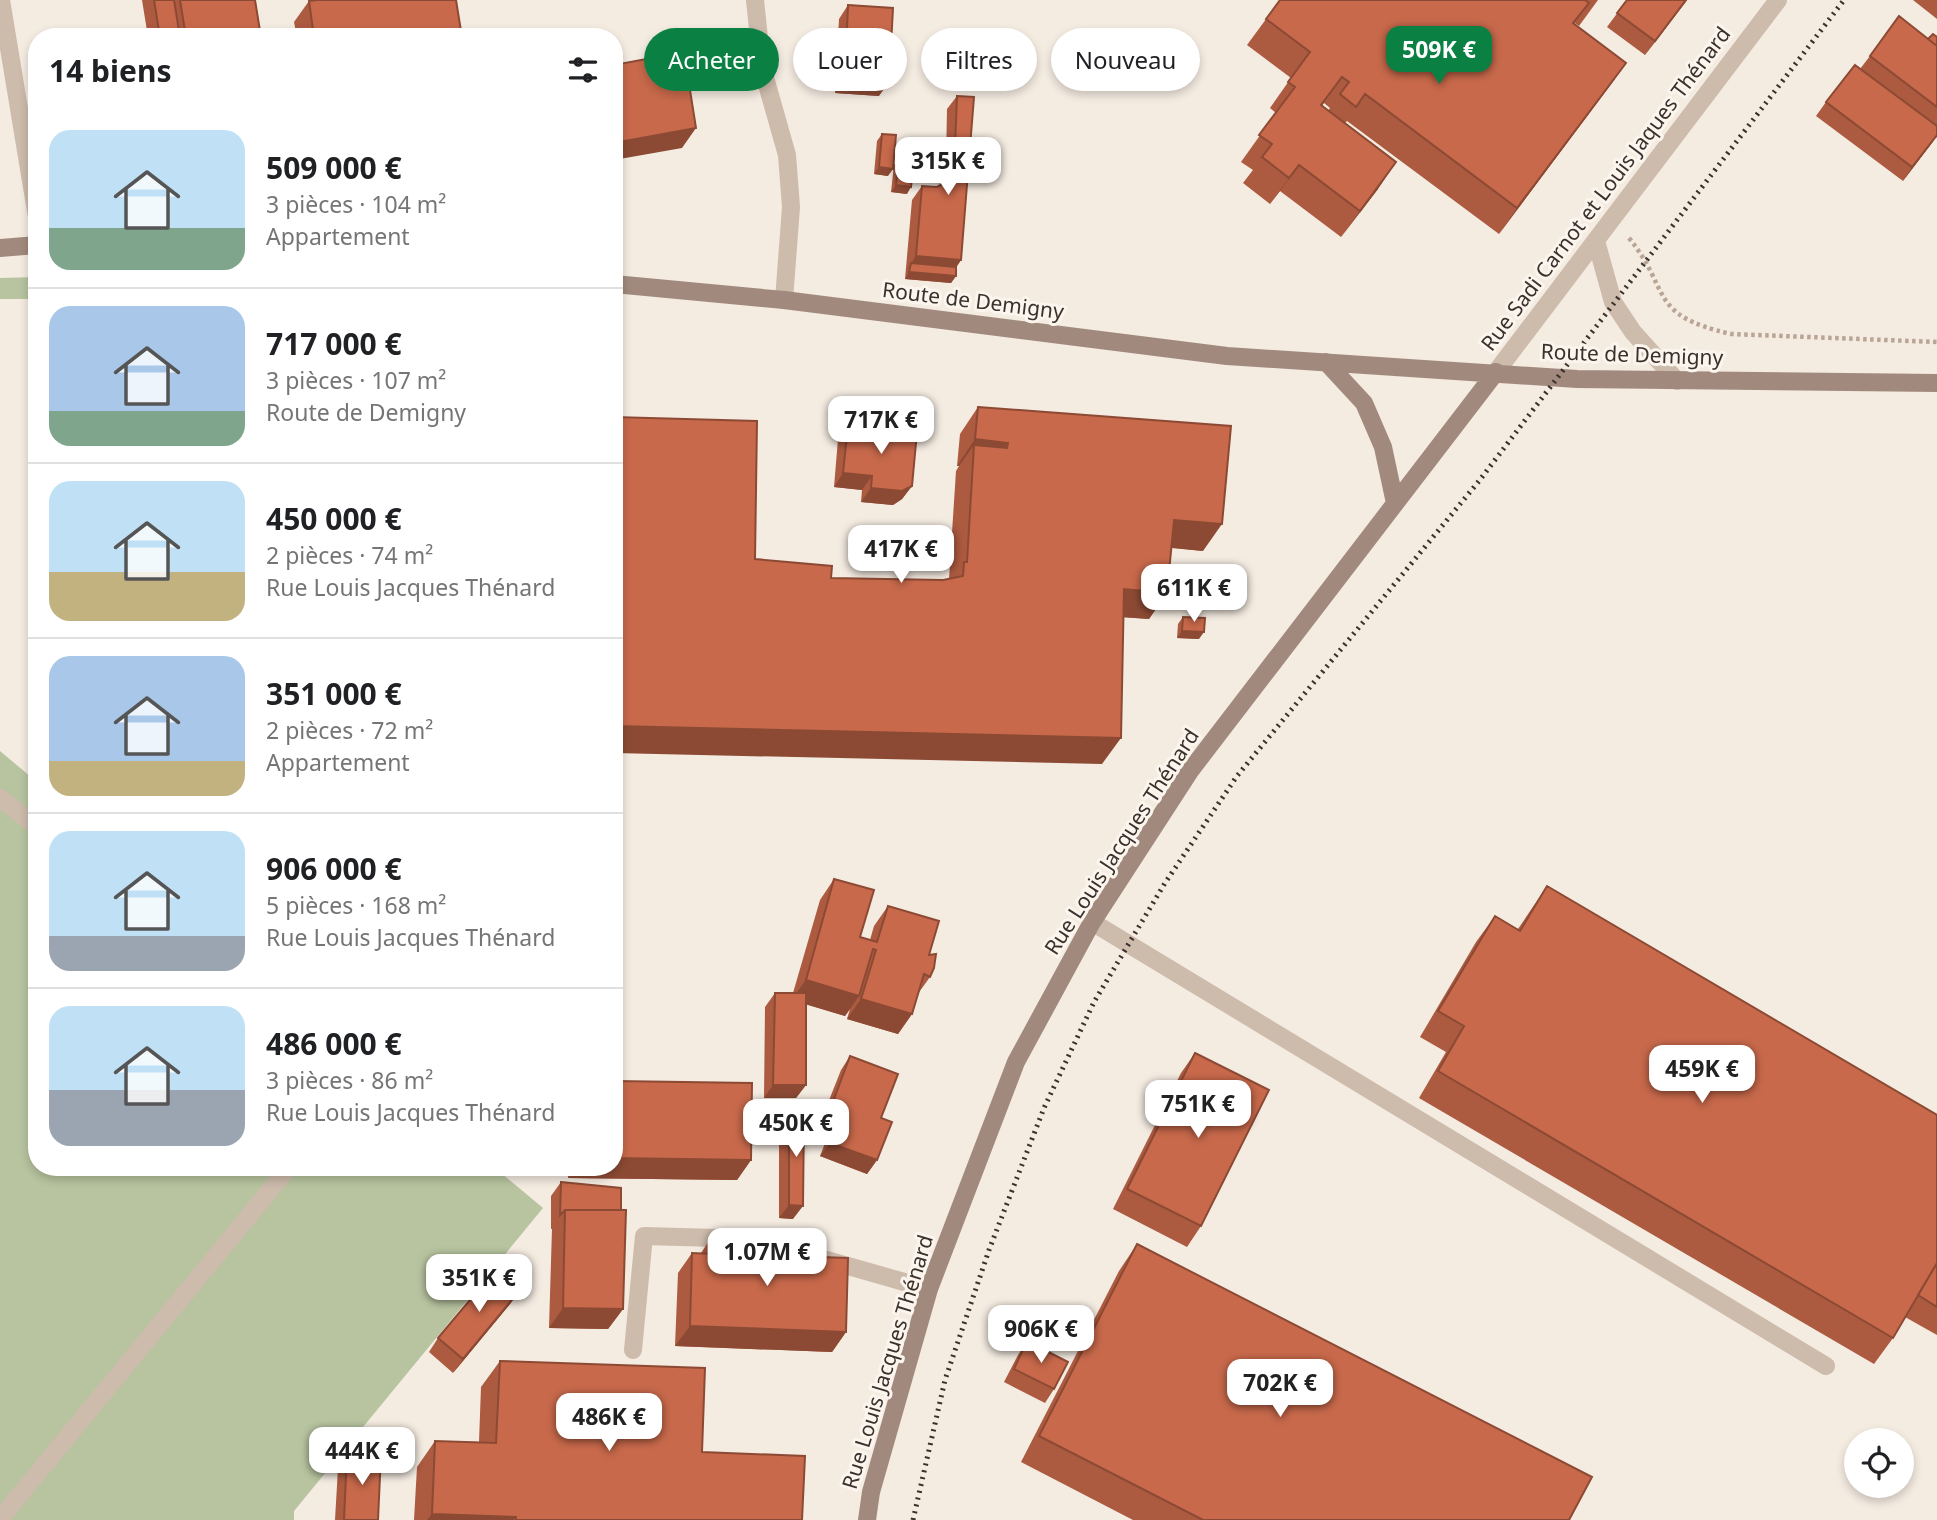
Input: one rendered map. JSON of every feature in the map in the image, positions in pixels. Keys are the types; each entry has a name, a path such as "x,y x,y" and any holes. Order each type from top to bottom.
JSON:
{"main road":[{"path":"0,248 28,246"},
{"name":"Route de Demigny","path":"623,285 785,300 1227,356 1577,379 1937,383"},
{"path":"1326,362 1364,403 1384,447 1395,503"},
{"name":"Rue Louis Jacques Thénard","path":"867,1520 871,1492 929,1289 1016,1062 1092,922 1190,771 1496,372"}],"street":[{"path":"1,0 28,162"},
{"path":"755,0 762,67 787,155 791,207 785,300"},
{"name":"Rue Sadi Carnot et Louis Jaques Thénard","path":"1496,372 1778,0"},
{"path":"1595,241 1613,302 1633,332 1677,381"},
{"path":"0,798 28,820"},
{"path":"1092,922 1826,1366"},
{"path":"0,1519 282,1176"},
{"path":"633,1350 644,1236 753,1239 929,1289"}],"path":[{"path":"1612,219 1634,244 1662,298 1682,318 1699,327 1731,334 1937,342"}],"green space":[{"path":"28,277 28,299 0,299 0,278"},
{"path":"0,751 28,774 28,1176 505,1176 543,1208 294,1511 294,1520 0,1520"}],"building":[{"path":"154,0 174,0 179,28 159,28"},
{"path":"180,0 255,0 260,28 185,28"},
{"path":"456,0 461,28 313,28 309,1"},
{"path":"1280,0 1585,0 1589,3 1573,23 1626,63 1517,208 1365,94 1356,107 1340,94 1349,82 1342,77 1321,105 1396,162 1360,211 1299,165 1289,178 1262,157 1272,144 1259,135 1295,87 1288,82 1310,52 1266,19"},
{"path":"1627,0 1686,0 1655,41 1617,13"},
{"path":"848,5 893,8 892,28 847,28"},
{"path":"1899,16 1937,46 1937,107 1870,56"},
{"path":"1933,34 1937,37 1937,46 1928,39"},
{"path":"644,59 644,91 690,91 696,128 623,141 623,63"},
{"path":"1855,65 1937,126 1937,135 1912,167 1826,102"},
{"path":"957,96 974,97 961,260 916,256 922,186 937,187 950,180 955,147"},
{"path":"882,134 896,135 893,169 879,167"},
{"path":"899,158 914,159 911,187 896,185"},
{"path":"911,263 956,267 956,276 909,272"},
{"path":"978,407 1231,426 1222,524 1174,520 1167,593 1124,589 1121,738 623,726 623,417 757,421 755,559 832,566 831,578 943,580 963,576 964,562 967,562 974,445 1007,448 1008,443 975,439"},
{"path":"848,425 917,432 912,486 902,491 871,488 872,476 843,473"},
{"path":"1183,617 1205,618 1204,632 1182,631"},
{"path":"834,879 874,890 860,937 877,942 888,906 939,921 929,955 936,954 934,968 930,977 924,974 912,1014 861,999 876,950 873,949 859,996 806,980"},
{"path":"1547,886 1937,1115 1937,1263 1893,1338 1438,1071 1464,1026 1438,1011 1495,916 1520,931"},
{"path":"775,993 806,993 806,1085 773,1085"},
{"path":"1195,1053 1269,1090 1201,1226 1127,1189"},
{"path":"850,1056 898,1074 881,1118 892,1122 877,1160 830,1143 844,1103 834,1099"},
{"path":"623,1081 752,1083 751,1160 623,1158"},
{"path":"789,1114 804,1114 803,1206 789,1205"},
{"path":"561,1182 621,1188 621,1210 565,1210 560,1215"},
{"path":"565,1210 626,1210 623,1309 563,1308"},
{"path":"715,1232 764,1234 764,1255 848,1258 846,1332 690,1326 692,1253 715,1254"},
{"path":"1137,1244 1592,1477 1569,1520 1203,1520 1039,1436"},
{"path":"1937,1263 1937,1307 1918,1295"},
{"path":"495,1270 520,1290 463,1359 438,1338"},
{"path":"1027,1341 1068,1362 1054,1389 1014,1369"},
{"path":"500,1361 705,1368 702,1452 805,1456 802,1520 516,1520 516,1517 432,1514 435,1441 496,1443"},
{"path":"347,1454 381,1454 378,1520 344,1520"}],"railway":[{"path":"913,1520 945,1380 989,1250 1044,1108 1094,1002 1165,883 1237,776 1479,481 1844,0"}]}
